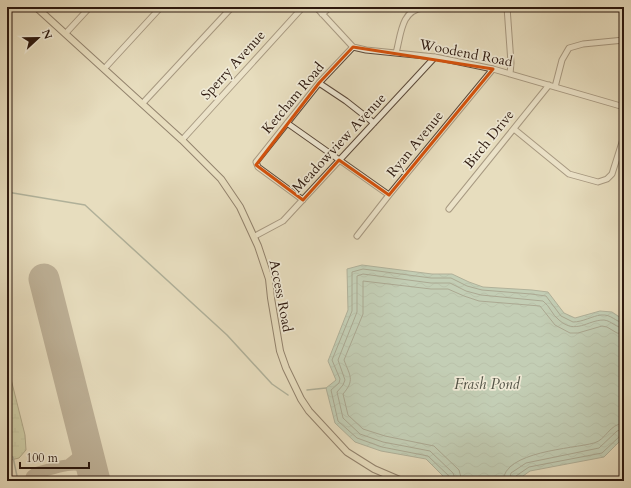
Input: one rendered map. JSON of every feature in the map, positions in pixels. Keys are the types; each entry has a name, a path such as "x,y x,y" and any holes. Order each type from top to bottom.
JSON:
{"main road":[{"name":"Access Road","path":"36,7 182,140 222,179 240,206 255,236 269,279 282,360 301,399 309,411 347,452 374,469 402,481"}],"street":[{"path":"66,33 90,7"},
{"path":"104,69 161,7"},
{"path":"142,104 232,7"},
{"name":"Sperry Avenue","path":"182,140 303,7"},
{"path":"316,7 353,47"},
{"path":"322,14 330,7"},
{"path":"396,53 406,18 414,10 423,8 507,8 510,74"},
{"path":"552,86 562,60 569,48 583,44 624,40"},
{"name":"Woodend Road","path":"353,47 366,50 435,57 492,69 624,107"},
{"name":"Ketcham Road","path":"303,200 258,167 256,165 257,160 319,83 353,47"},
{"name":"Meadowview Avenue","path":"255,236 284,221 435,57"},
{"name":"Ryan Avenue","path":"357,236 388,195 492,69"},
{"path":"319,83 346,101 374,124"},
{"name":"Birch Drive","path":"449,209 478,171 552,86"},
{"path":"287,123 388,195"},
{"path":"514,129 569,174 598,182 607,179 612,174 624,136"}],"highlighted area":[{"path":"353,47 493,69 389,195 339,160 303,200 256,165 319,83"}],"green space":[{"path":"7,363 25,435 26,450 19,458 11,460 7,456"}],"water":[{"name":"Frash Pond","path":"362,265 432,274 452,274 483,287 548,292 564,313 575,318 600,311 612,312 624,320 624,437 604,457 530,471 516,481 448,481 426,459 381,451 355,442 335,423 326,388 336,380 328,361 348,310 347,269"}],"waterway":[{"path":"7,192 85,205 227,335 272,384 288,395"},
{"path":"307,390 326,388"},
{"path":"7,455 13,457 18,481"}],"taxiway":[{"path":"70,464 80,456 85,441"},
{"path":"30,481 32,476 36,473 69,465 82,466 94,478"}],"runway":[{"path":"44,279 95,481"}]}
